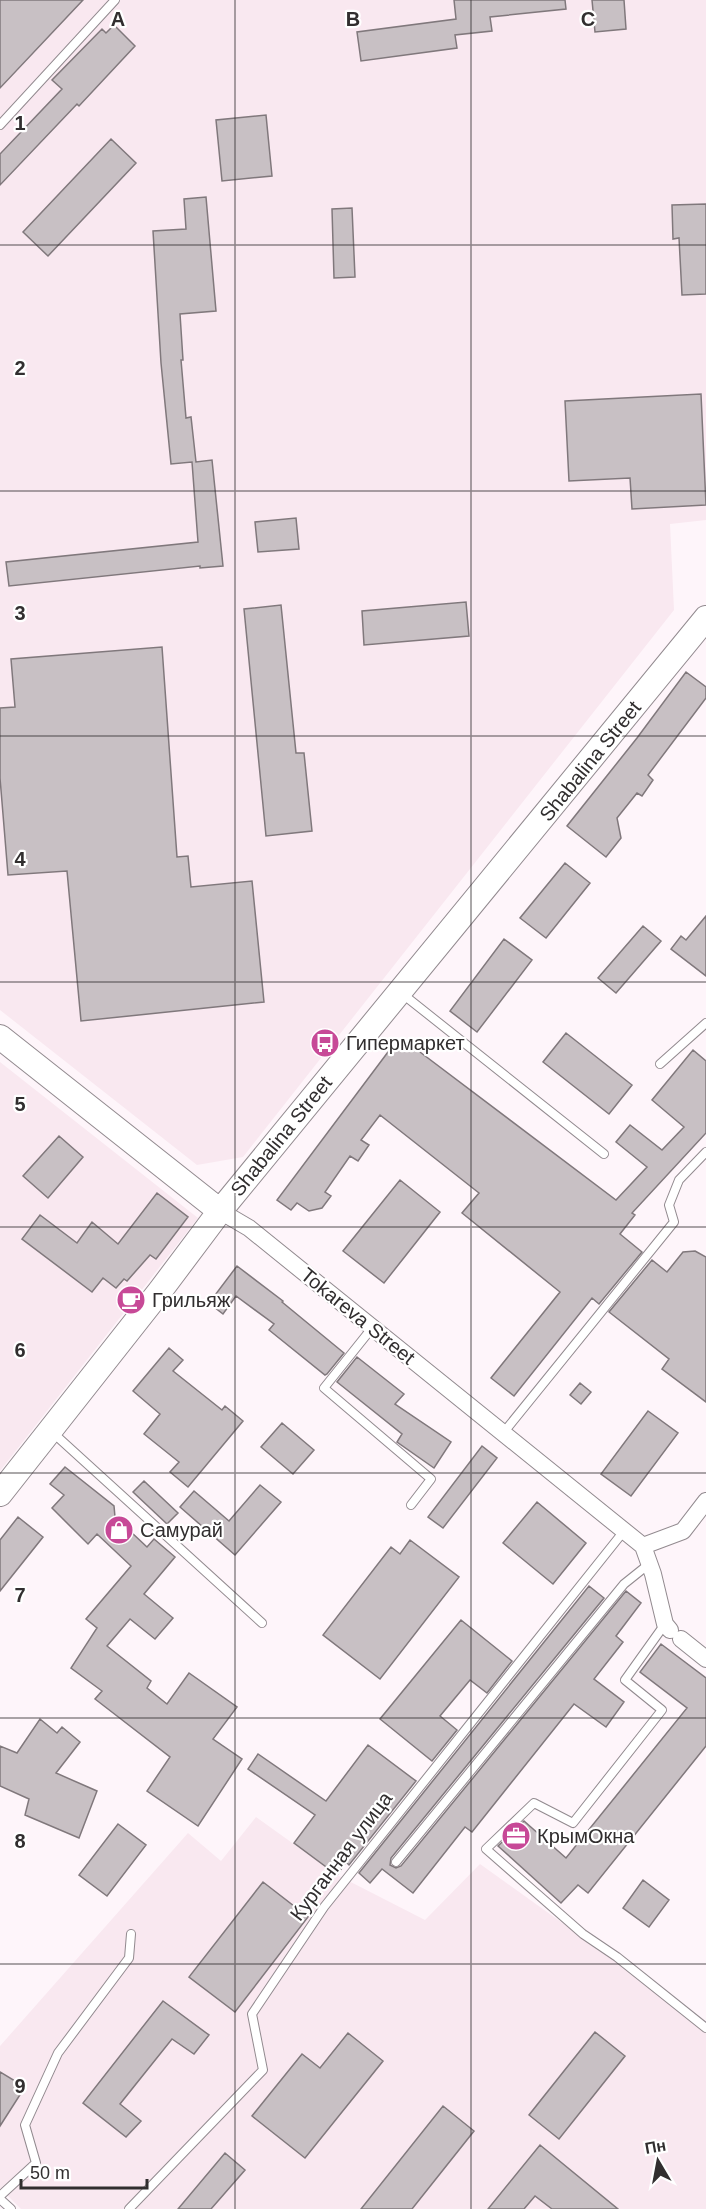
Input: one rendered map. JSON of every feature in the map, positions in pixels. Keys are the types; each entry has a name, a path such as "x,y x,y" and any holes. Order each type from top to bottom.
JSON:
{"main road":[{"name":"Shabalina Street","path":"0,1494 220,1211 706,618"},
{"name":"Shabalina Street","path":"684,646 706,629"},
{"name":"Tokareva Street","path":"0,1037 220,1211"}],"street":[{"name":"Tokareva Street","path":"220,1211 249,1228 643,1546"},
{"path":"706,1501 683,1531 643,1546 672,1631 706,1659"}],"lane":[{"path":"0,125 115,0"},
{"path":"400,992 604,1154"},
{"path":"660,1064 706,1023"},
{"path":"504,1432 674,1222 669,1205 679,1180 706,1152"},
{"path":"372,1328 324,1388 431,1479 411,1505"},
{"path":"50,1431 262,1623"},
{"name":"Курганная улица","path":"129,2209 263,2070 252,2014 324,1906 624,1531"},
{"path":"396,1862 624,1584 649,1564"},
{"path":"672,1631 625,1680 662,1710 573,1823 534,1803 486,1849 583,1935 617,1957 706,2028"},
{"path":"11,2209 0,2198 36,2163 25,2125 58,2053 129,1958 131,1934"}],"shaded area":[{"path":"0,0 706,0 706,520 670,524 674,610 243,1157 197,1165 0,1010"},
{"path":"0,1062 198,1218 0,1471"},
{"path":"256,1817 337,1875 425,1920 480,1864 706,2026 706,2209 21,2209 0,2188 0,2046 188,1833 221,1861"}],"building":[{"path":"0,0 83,0 0,88"},
{"path":"454,0 565,0 566,9 490,17 492,31 455,35 457,48 361,61 357,32 456,19"},
{"path":"592,0 624,0 626,29 595,32"},
{"path":"114,25 135,46 0,185 0,154 62,89 52,80 102,29 106,33"},
{"path":"266,115 272,176 222,181 216,120"},
{"path":"111,139 136,163 48,256 23,232"},
{"path":"206,197 216,311 180,314 183,360 181,360 186,418 191,417 196,462 212,460 223,566 200,568 200,566 9,586 6,562 198,542 192,462 171,464 161,363 153,231 186,229 184,199"},
{"path":"706,204 706,294 682,295 679,238 673,239 672,205"},
{"path":"352,208 355,277 334,278 332,209"},
{"path":"701,394 706,505 632,509 630,478 569,481 565,401"},
{"path":"296,518 299,549 258,552 255,522"},
{"path":"466,602 469,636 364,645 362,611"},
{"path":"281,605 296,753 304,753 312,831 266,836 244,609"},
{"path":"162,647 177,857 188,856 191,887 252,881 264,1002 81,1021 67,871 8,875 0,778 0,708 15,707 11,659"},
{"path":"686,672 706,687 706,698 648,775 653,780 642,796 637,793 617,818 621,838 606,857 567,826"},
{"path":"565,863 590,883 546,938 520,918"},
{"path":"706,916 706,976 671,949 681,936 686,940"},
{"path":"643,926 661,941 616,993 598,978"},
{"path":"504,939 532,960 477,1032 450,1011"},
{"path":"566,1033 632,1085 609,1114 543,1062"},
{"path":"412,1046 616,1200 647,1167 616,1142 630,1125 662,1150 684,1127 652,1100 693,1050 706,1061 706,1133 632,1213 635,1215 620,1234 642,1252 599,1304 592,1298 514,1396 491,1378 560,1292 462,1213 479,1193 380,1115 361,1140 369,1145 358,1161 350,1156 325,1192 331,1196 322,1208 309,1211 297,1203 291,1210 277,1200 388,1052"},
{"path":"59,1136 83,1157 48,1198 23,1176"},
{"path":"400,1180 440,1212 384,1283 343,1251"},
{"path":"157,1193 188,1217 156,1259 150,1255 127,1281 124,1279 116,1288 103,1278 92,1292 22,1239 40,1215 77,1243 92,1222 118,1244"},
{"path":"695,1251 706,1257 706,1402 662,1369 669,1359 609,1312 652,1260 667,1272 683,1252"},
{"path":"237,1266 283,1301 344,1353 327,1374 325,1375 269,1330 274,1324 236,1296 223,1314 209,1303"},
{"path":"169,1348 183,1360 173,1371 222,1410 225,1406 243,1421 188,1487 170,1472 179,1462 144,1434 160,1414 133,1391"},
{"path":"357,1357 404,1394 395,1404 451,1442 434,1468 397,1442 402,1434 337,1382"},
{"path":"580,1383 591,1392 581,1404 570,1395"},
{"path":"648,1411 678,1433 631,1496 601,1474"},
{"path":"282,1423 314,1450 293,1474 261,1447"},
{"path":"482,1446 497,1458 443,1528 428,1517"},
{"path":"65,1467 114,1506 115,1517 147,1547 154,1539 175,1557 144,1594 173,1618 155,1639 130,1619 107,1646 151,1681 147,1688 167,1704 189,1673 237,1707 213,1739 242,1759 198,1826 147,1791 170,1757 95,1699 102,1691 71,1668 97,1628 86,1619 131,1566 97,1534 88,1544 52,1508 64,1495 50,1484"},
{"path":"144,1481 178,1513 167,1524 133,1492"},
{"path":"260,1485 281,1502 235,1555 180,1507 194,1491 229,1521"},
{"path":"537,1502 586,1543 553,1584 503,1543"},
{"path":"18,1517 43,1537 0,1591 0,1540"},
{"path":"410,1540 459,1577 380,1679 323,1635 391,1547 400,1554"},
{"path":"589,1586 604,1598 391,1858 390,1865 396,1868 401,1866 626,1591 641,1603 616,1636 623,1642 594,1679 624,1702 606,1727 574,1704 472,1832 465,1827 413,1893 382,1869 370,1883 359,1873"},
{"path":"461,1620 512,1661 487,1693 470,1680 440,1716 457,1730 432,1761 380,1719"},
{"path":"661,1644 706,1678 706,1746 588,1893 578,1885 561,1903 498,1846 524,1821 566,1858 687,1708 640,1672"},
{"path":"40,1719 57,1733 62,1727 80,1742 56,1773 97,1791 79,1838 25,1815 29,1799 0,1786 0,1746 17,1753"},
{"path":"368,1745 416,1781 349,1865 346,1862 337,1875 294,1843 315,1815 248,1769 258,1754 326,1801"},
{"path":"118,1824 146,1845 107,1896 79,1875"},
{"path":"643,1880 669,1900 649,1927 623,1908"},
{"path":"263,1882 308,1917 235,2012 189,1977"},
{"path":"163,2001 209,2035 194,2054 172,2039 120,2104 141,2121 126,2137 83,2103"},
{"path":"595,2032 625,2056 559,2139 529,2115"},
{"path":"348,2033 383,2061 305,2158 252,2116 302,2054 320,2068"},
{"path":"0,2072 25,2087 0,2126"},
{"path":"443,2106 474,2131 412,2209 361,2209"},
{"path":"540,2145 618,2209 552,2209 535,2196 524,2209 488,2209"},
{"path":"225,2153 245,2170 211,2209 178,2209"}],"place":[{"name":"Гипермаркет","path":"325,1043"},
{"name":"Грильяж","path":"131,1300"},
{"name":"Самурай","path":"119,1530"},
{"name":"КрымОкна","path":"516,1836"}]}
